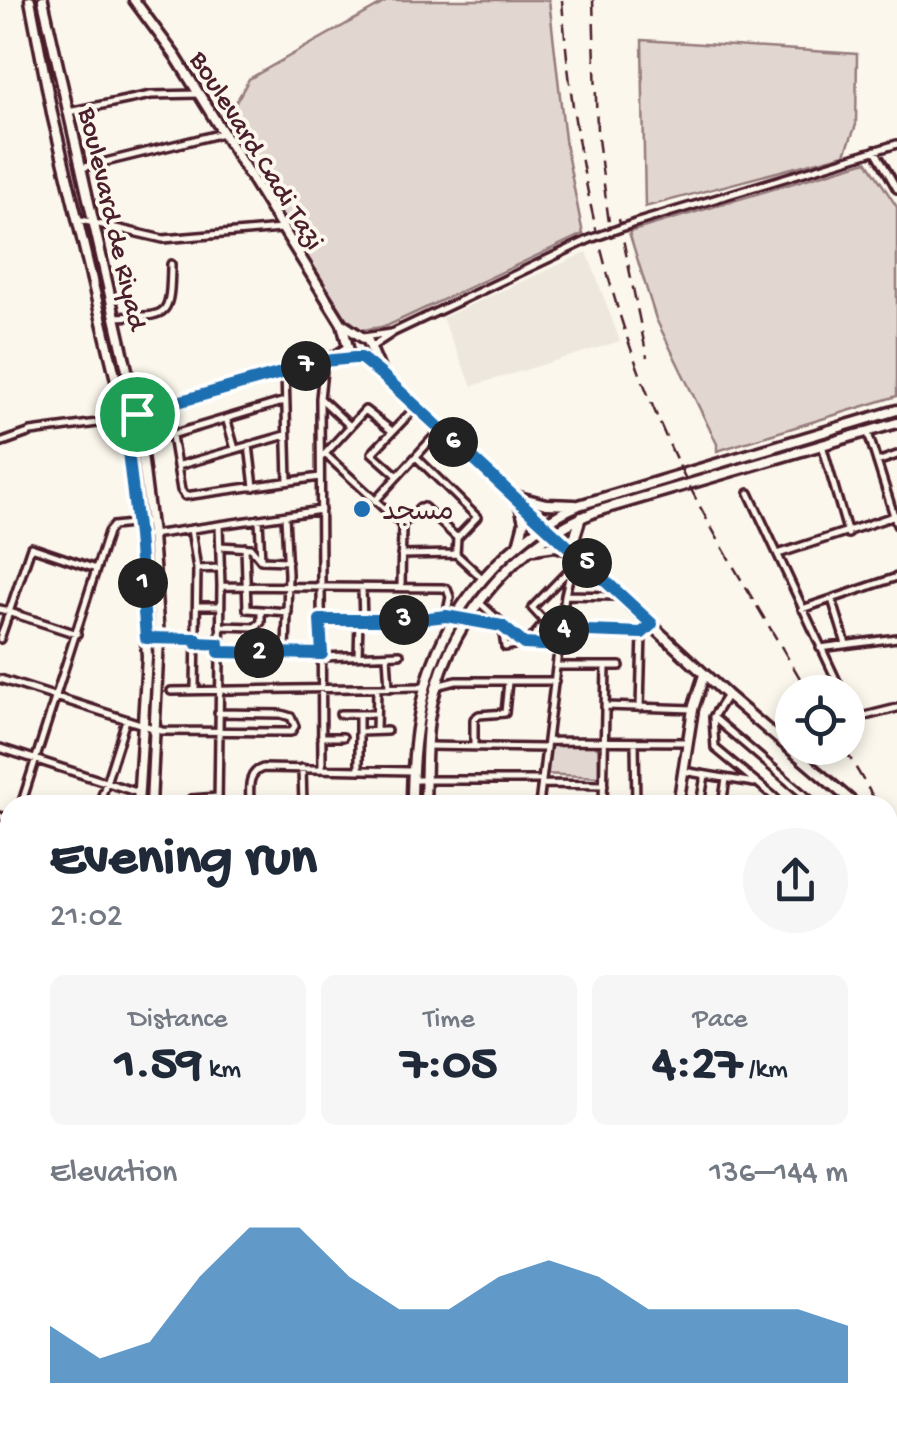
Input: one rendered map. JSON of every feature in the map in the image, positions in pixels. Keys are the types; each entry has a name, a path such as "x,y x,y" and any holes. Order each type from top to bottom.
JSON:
{"main road":[{"name":"Boulevard de Riyad","path":"30,0 53,118 124,417 146,638 139,793"},
{"name":"Boulevard de Riyad","path":"43,0 137,414 160,638 152,795"},
{"name":"Boulevard Cadi Tazi","path":"134,0 199,94 342,324 348,346 357,358"},
{"name":"Boulevard Cadi Tazi","path":"342,324 361,337"},
{"path":"348,346 361,337 382,375"},
{"path":"370,349 357,358 382,375 554,532 704,675 844,795"},
{"path":"412,795 415,732 424,687 450,617 482,578 544,523 579,504 897,410"},
{"path":"425,795 426,746 436,686 446,658 479,601 530,550 581,518 897,423"},
{"path":"515,498 546,504 579,504"},
{"path":"515,498 524,522 518,544"},
{"path":"577,554 575,536 581,518"},
{"path":"530,550 555,546 577,554"},
{"path":"679,795 692,709 704,675"}],"street":[{"path":"68,112 151,95 199,94"},
{"path":"82,168 223,133"},
{"path":"370,349 394,332 590,239 897,144"},
{"path":"875,150 897,189"},
{"path":"77,219 163,239 282,229"},
{"path":"114,317 155,316 165,311 170,302 171,264"},
{"path":"361,337 394,332"},
{"path":"324,361 348,346"},
{"path":"0,444 31,432 137,414 324,361 357,358"},
{"path":"322,768 320,398 324,361"},
{"path":"284,372 288,481"},
{"path":"320,398 350,426"},
{"path":"172,436 285,401"},
{"path":"167,406 185,496 320,477"},
{"path":"398,476 372,453 415,408"},
{"path":"323,456 367,409 392,431"},
{"path":"227,420 235,448"},
{"path":"375,501 440,430"},
{"path":"868,432 897,525"},
{"path":"177,466 286,435"},
{"path":"249,445 254,487"},
{"path":"822,445 848,534"},
{"path":"323,456 402,525"},
{"path":"877,462 897,456"},
{"path":"416,457 476,514 476,519 457,538 456,554"},
{"path":"749,493 834,675"},
{"path":"402,588 402,525 422,506 457,538"},
{"path":"138,536 322,510"},
{"path":"285,515 286,653"},
{"path":"778,554 895,516"},
{"path":"259,519 260,560"},
{"path":"24,795 110,528 150,522"},
{"path":"218,795 219,525"},
{"path":"190,529 197,569 195,689"},
{"path":"220,546 252,548 260,560"},
{"path":"245,547 247,609 288,612"},
{"path":"0,639 31,548 96,569"},
{"path":"402,555 456,554 482,578"},
{"path":"540,795 565,595 577,554"},
{"path":"260,560 288,560"},
{"path":"548,646 544,622 532,609 572,566"},
{"path":"197,569 221,568"},
{"path":"802,609 897,576"},
{"path":"221,586 448,590 450,617"},
{"path":"358,656 362,589"},
{"path":"565,595 622,596"},
{"path":"832,599 846,644"},
{"path":"479,601 525,644"},
{"path":"197,606 220,606"},
{"path":"0,609 76,634"},
{"path":"220,626 258,626 261,612"},
{"path":"320,620 450,617 502,626"},
{"path":"525,644 544,622"},
{"path":"560,630 642,633 652,624"},
{"path":"502,626 505,647 558,646"},
{"path":"640,708 642,633"},
{"path":"146,638 322,656 400,654"},
{"path":"820,648 897,638"},
{"path":"387,655 389,688"},
{"path":"558,666 620,666"},
{"path":"604,795 606,666"},
{"path":"0,680 156,730 291,732 295,726 290,717 282,714 218,713"},
{"path":"436,686 456,681 555,681"},
{"path":"474,746 474,719 505,713 508,682"},
{"path":"172,690 424,687"},
{"path":"376,731 377,688"},
{"path":"727,695 713,717 716,748 772,795"},
{"path":"604,706 692,709"},
{"path":"865,716 897,708"},
{"path":"340,714 376,714"},
{"path":"358,715 359,768"},
{"path":"713,717 804,795"},
{"path":"102,795 126,720"},
{"path":"359,732 386,731"},
{"path":"321,738 343,738"},
{"path":"635,742 636,795"},
{"path":"426,746 687,742"},
{"path":"0,748 139,793"},
{"path":"250,795 250,779 256,770 302,768 359,768 426,779 604,785"},
{"path":"302,768 303,795"},
{"path":"683,771 758,784"},
{"path":"702,795 705,775"},
{"path":"724,795 726,779"}],"shaded area":[{"path":"389,0 549,0 566,148 583,234 387,326 362,330 346,318 224,124 249,79"},
{"path":"642,40 857,54 856,125 845,154 645,207"},
{"path":"867,161 897,207 897,396 717,451 656,319 629,232"},
{"path":"587,252 620,341 472,386 442,318"},
{"path":"549,742 598,743 599,777 544,774"}],"railway":[{"path":"562,0 585,178 631,350 692,491 798,675"},
{"path":"593,0 597,131 611,238"},
{"path":"619,219 647,357"},
{"path":"854,765 872,795"}],"place":[{"name":"مسجد","path":"362,509"}],"route":[{"path":"361,358 652,624 642,633 560,630 558,646 524,644 502,626 446,616 320,620 322,654 219,652 219,644 196,643 196,639 146,638 124,417 137,414 324,361 361,358"}]}
